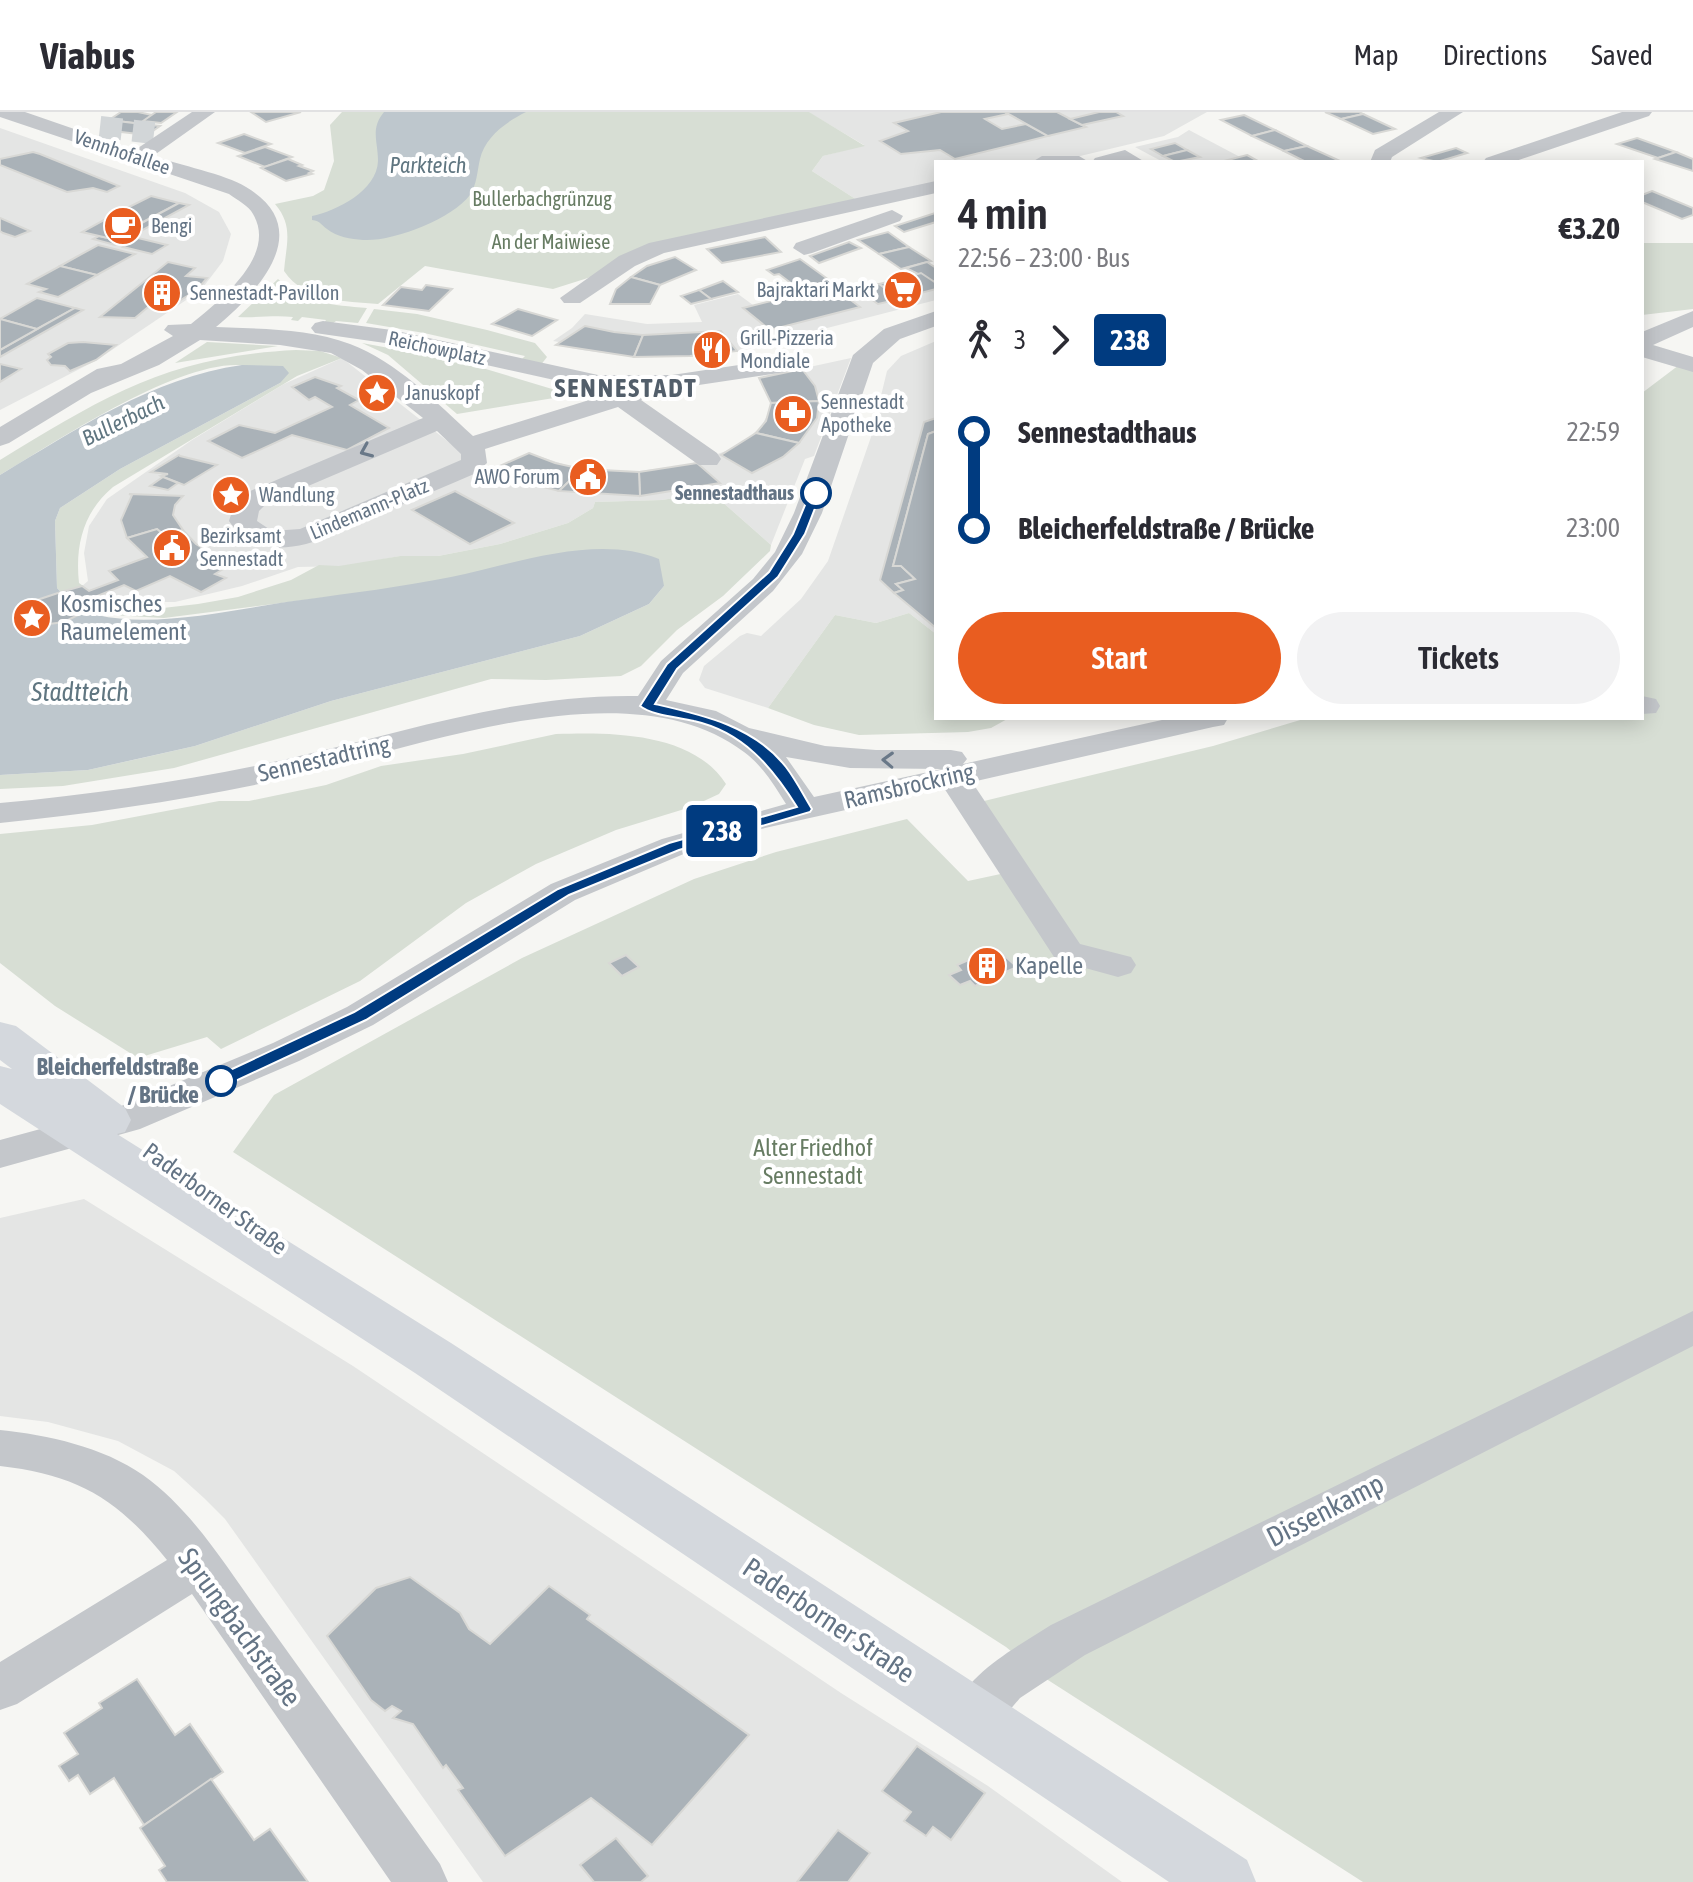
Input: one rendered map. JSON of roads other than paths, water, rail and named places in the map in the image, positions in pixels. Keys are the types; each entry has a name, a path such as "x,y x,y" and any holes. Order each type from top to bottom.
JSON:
{"main road":[{"name":"Paderborner Straße","path":"0,1037 56,1082 433,1358"},
{"name":"Paderborner Straße","path":"0,1082 433,1358 1224,1882"}],"street":[{"name":"Vennhofallee","path":"6,112 192,176"},
{"path":"138,157 205,112"},
{"path":"1380,160 1382,154 1453,112"},
{"path":"1499,160 1638,112"},
{"path":"1110,160 1125,156 1132,160"},
{"path":"192,176 238,206 247,216 254,237 248,256 231,282 195,327"},
{"path":"0,438 87,387 155,358 237,297 261,268 271,245 270,225 255,202 215,180 192,176"},
{"path":"572,298 627,261 657,248 934,187"},
{"path":"804,248 934,201"},
{"path":"1644,347 1693,318"},
{"path":"647,706 672,667 763,585 788,554 808,513 856,370 868,352 892,334 934,319"},
{"path":"195,327 266,331 350,352 366,361 468,446"},
{"name":"Reichowplatz","path":"266,331 392,337 536,371 598,382 672,382 786,365"},
{"path":"1644,347 1693,365"},
{"name":"Reichowplatz","path":"598,382 708,459"},
{"name":"Reichowplatz","path":"468,446 672,382"},
{"name":"Lindemann-Platz","path":"438,421 257,498 243,513 244,524 252,533 268,538 309,535 465,468 476,457 468,446"},
{"name":"Sennestadtring","path":"0,813 128,800 248,777 519,713 600,704 647,706 692,715 729,728 752,742 780,769 805,809"},
{"name":"Ramsbrockring","path":"0,1154 126,1119 221,1081 360,1016 563,892 674,846 757,820 1204,720"},
{"name":"Ramsbrockring","path":"729,728 788,748 877,760 991,757 1077,748"},
{"path":"952,776 1059,961 1118,965"},
{"name":"Dissenkamp","path":"974,1716 1003,1682 1068,1640 1693,1327"},
{"name":"Sprungbachstraße","path":"0,1448 57,1459 101,1474 124,1486 163,1521 198,1565 422,1882"},
{"path":"0,1688 198,1565"}],"water":[{"name":"Parkteich","path":"384,112 526,112 491,137 480,159 470,195 450,212 421,227 389,237 363,240 340,236 312,220 312,216 354,198 371,182 378,161 377,124"},
{"name":"Stadtteich","path":"242,365 283,366 289,373 280,383 120,469 60,508 55,521 57,588 85,611 121,619 199,616 414,584 555,553 583,550 635,552 659,559 664,586 649,604 580,636 331,701 195,746 88,770 0,775 0,475 87,423 146,393 177,381"}],"tunnel":[{"path":"100,127 154,133"}],"place":[{"name":"Bengi","path":"123,226"},
{"name":"Bajraktari Markt","path":"903,290"},
{"name":"Sennestadt-Pavillon","path":"162,293"},
{"name":"Grill-Pizzeria Mondiale","path":"712,350"},
{"name":"Januskopf","path":"377,393"},
{"name":"Sennestadt Apotheke","path":"793,414"},
{"name":"AWO Forum","path":"588,477"},
{"name":"Sennestadthaus","path":"816,493"},
{"name":"Wandlung","path":"231,495"},
{"name":"Bezirksamt Sennestadt","path":"172,548"},
{"name":"Kosmisches Raumelement","path":"32,618"},
{"name":"Kapelle","path":"987,966"},
{"name":"Bleicherfeldstraße / Brücke","path":"221,1081"}],"district":[{"name":"SENNESTADT","path":"626,388"}],"park label":[{"name":"Bullerbachgrünzug","path":"542,199"},
{"name":"An der Maiwiese","path":"551,242"},
{"name":"Alter Friedhof Sennestadt","path":"813,1162"}],"water label":[{"name":"Bullerbach","path":"123,420"}]}
